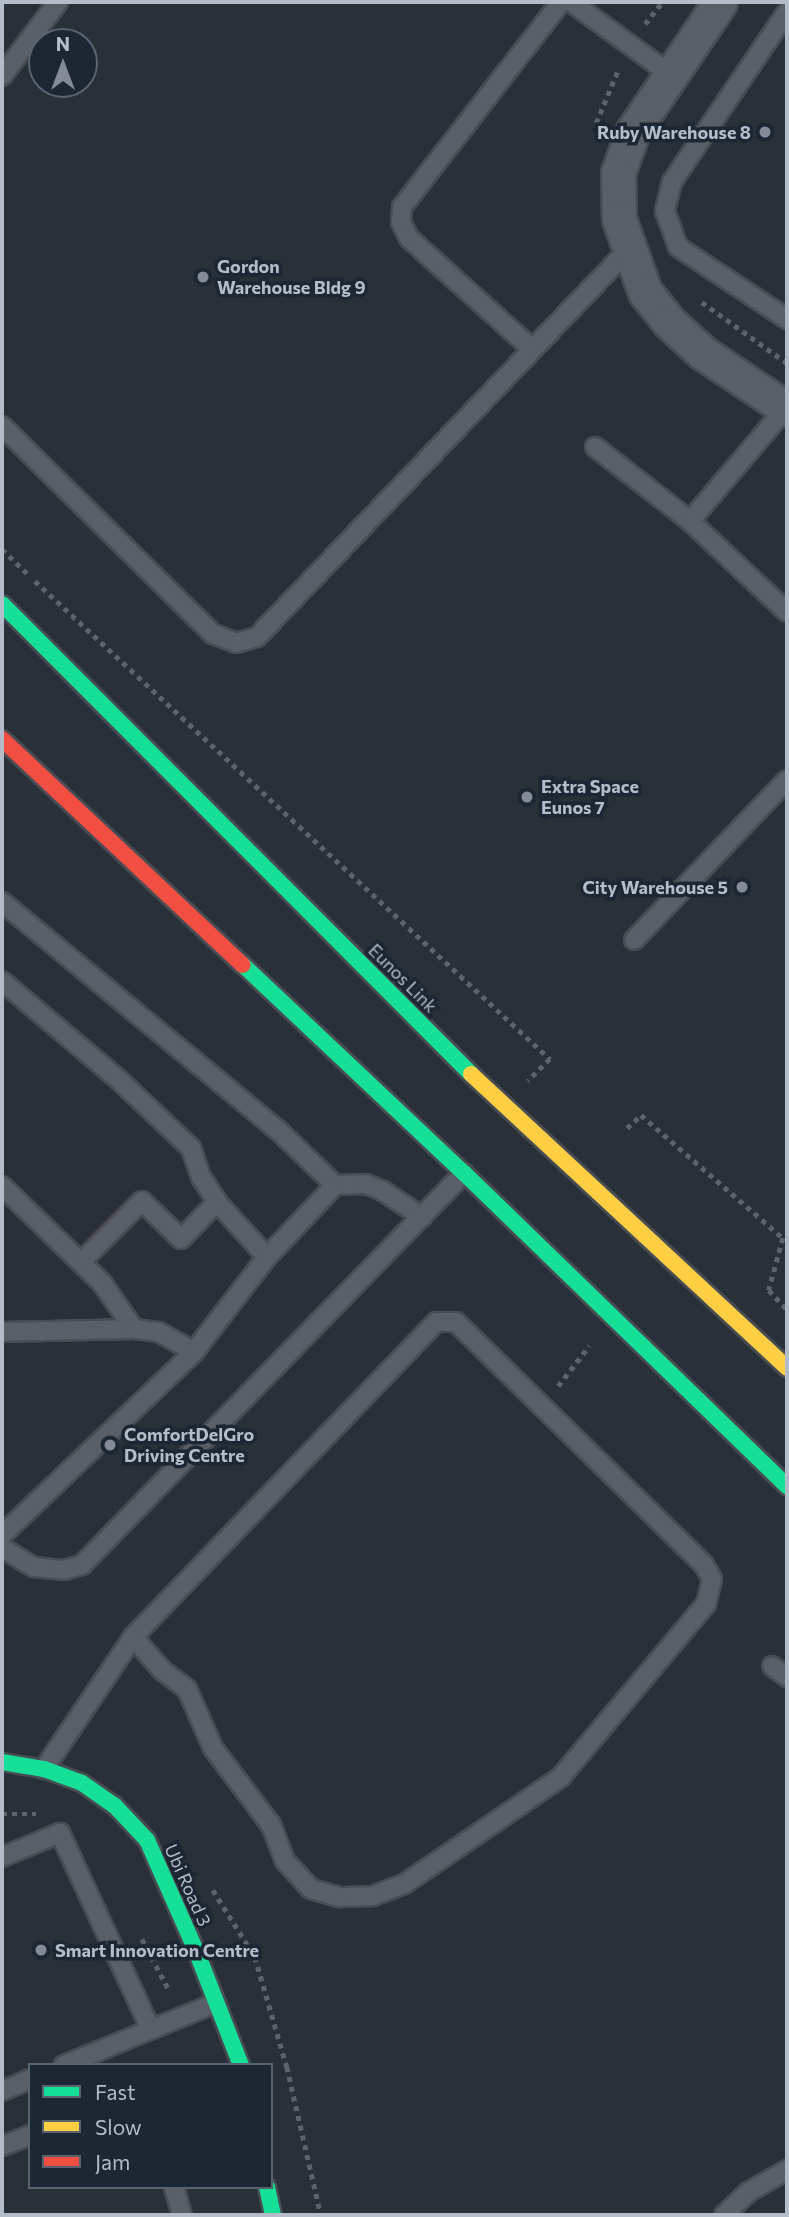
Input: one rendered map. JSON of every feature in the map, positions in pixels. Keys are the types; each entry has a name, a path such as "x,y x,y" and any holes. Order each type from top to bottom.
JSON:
{"main road":[{"name":"Eunos Link","path":"2,604 503,1107 787,1368"},
{"path":"2,739 464,1173 787,1486"},
{"name":"Ubi Road 3","path":"2,1762 44,1769 82,1783 114,1805 147,1840 172,1892 216,2003 236,2063"},
{"path":"267,2189 272,2215"}],"street":[{"path":"720,2 633,131 618,173 620,219 645,292 669,322 704,353 786,409"}],"lane":[{"path":"2,76 58,2"},
{"path":"531,348 409,238 401,222 402,206 561,2"},
{"path":"571,2 671,75"},
{"path":"787,12 672,182 665,211 678,247 787,319"},
{"path":"2,426 213,634 236,643 257,637 629,248"},
{"path":"690,521 786,409"},
{"path":"595,447 690,521 787,612"},
{"path":"634,940 787,780"},
{"path":"2,902 278,1130 335,1185"},
{"path":"2,981 118,1079 191,1148 201,1177 217,1202 267,1256"},
{"path":"2,1548 34,1567 64,1570 82,1565 464,1173"},
{"path":"2,1535 194,1352 267,1256 335,1185 366,1184 383,1191 422,1217"},
{"path":"2,1186 102,1283 134,1329"},
{"path":"80,1262 142,1201 181,1239 217,1202"},
{"path":"44,1769 133,1637 436,1322 456,1322 704,1564 712,1579 706,1604 561,1777 404,1884 372,1896 340,1897 311,1889 285,1861 271,1825 213,1748 187,1689 162,1670 133,1637"},
{"path":"2,1332 134,1329 159,1332 194,1352"},
{"path":"772,1666 787,1677"},
{"path":"2,1857 60,1833 150,2028"},
{"path":"69,2063 216,2003"},
{"path":"2,2091 28,2080"},
{"path":"2,2146 28,2136"},
{"path":"724,2215 750,2191 787,2170"},
{"path":"175,2189 182,2215"}],"path":[{"path":"699,300 787,363"},
{"path":"2,549 550,1059"},
{"path":"627,1128 641,1115 783,1238 769,1290 787,1309"},
{"path":"557,1388 592,1342"}],"traffic: fast":[{"path":"2,604 471,1074"},
{"path":"243,965 464,1173 787,1486"},
{"path":"2,1762 44,1769 82,1783 114,1805 147,1840 197,1953 240,2063"},
{"path":"267,2189 273,2215"}],"traffic: slow":[{"path":"471,1074 787,1368"}],"traffic: jam":[{"path":"2,739 243,965"}],"place":[{"name":"Ruby Warehouse 8","path":"765,132"},
{"name":"Gordon Warehouse Bldg 9","path":"203,277"},
{"name":"Extra Space Eunos 7","path":"527,797"},
{"name":"City Warehouse 5","path":"742,887"},
{"name":"ComfortDelGro Driving Centre","path":"110,1445"},
{"name":"Smart Innovation Centre","path":"41,1950"}]}
